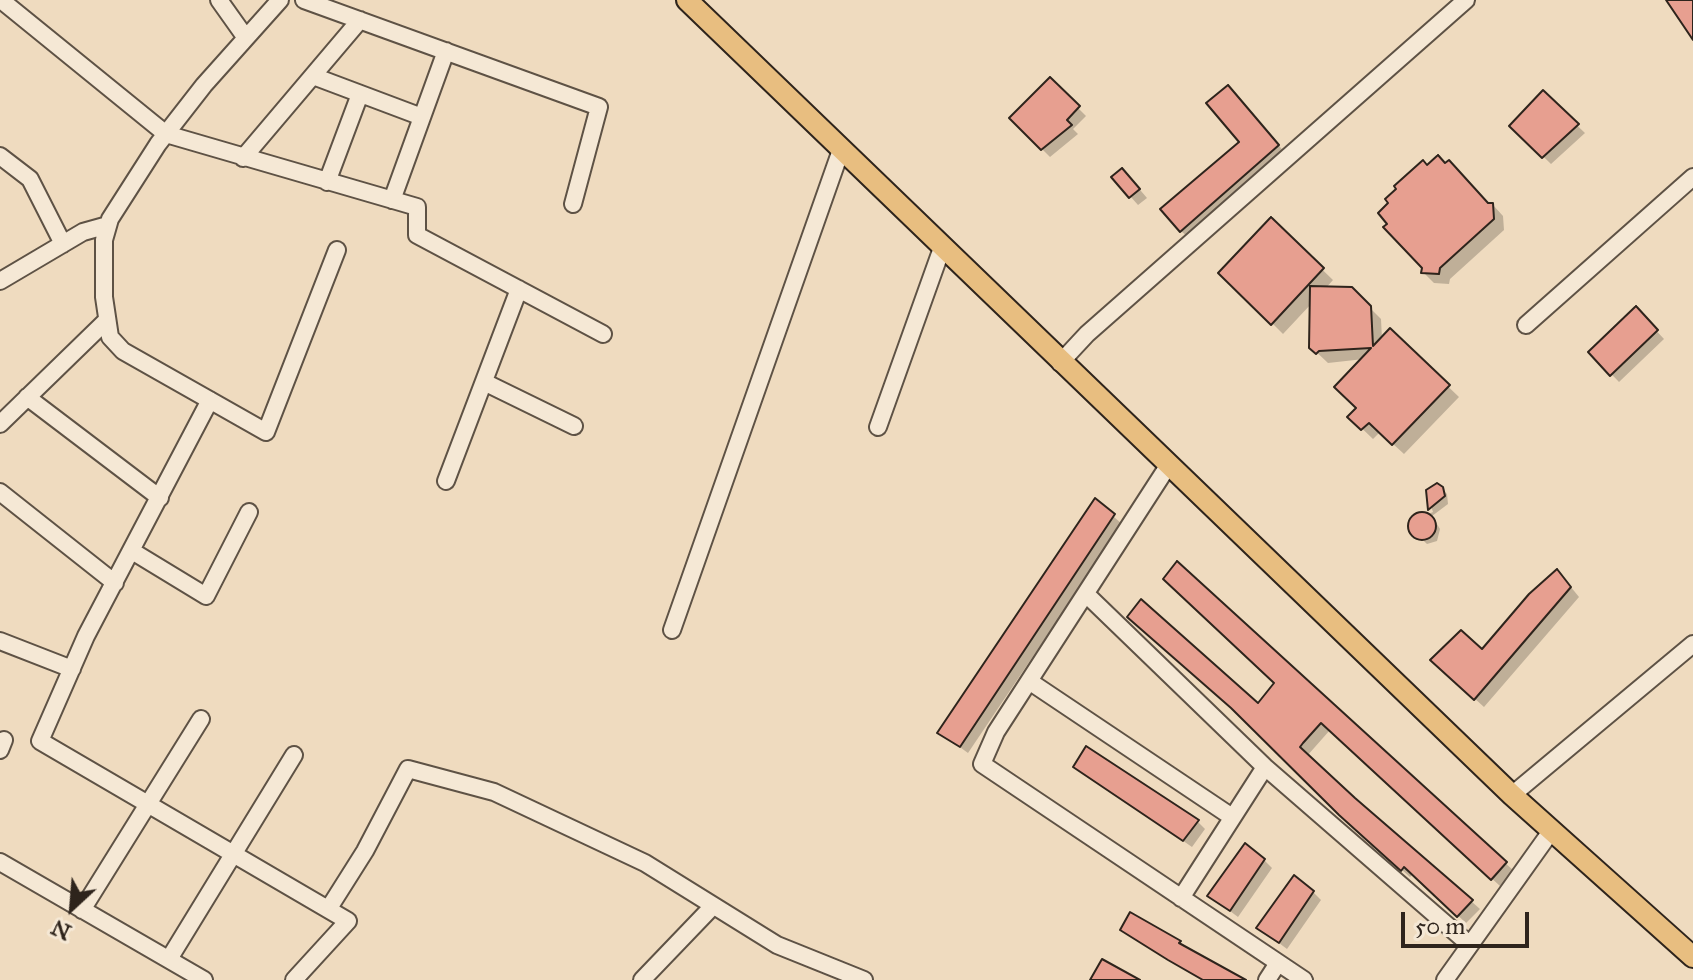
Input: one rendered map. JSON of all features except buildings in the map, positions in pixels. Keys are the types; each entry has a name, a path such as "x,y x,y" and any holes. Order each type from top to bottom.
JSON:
{"main road":[{"path":"687,0 1060,363 1512,795 1693,957"}],"street":[{"path":"1,0 166,134 417,207 417,235 603,334"},
{"path":"219,0 246,38"},
{"path":"280,0 166,134 108,225 104,240 110,337 123,351 266,432 337,250"},
{"path":"304,0 599,107 573,204"},
{"path":"1060,363 1087,334 1466,0"},
{"path":"243,158 360,20"},
{"path":"392,200 446,51"},
{"path":"313,76 422,117"},
{"path":"327,182 360,94"},
{"path":"672,630 841,150"},
{"path":"0,156 30,179 63,244"},
{"path":"1526,325 1693,177"},
{"path":"0,281 83,232 108,225"},
{"path":"878,427 942,248"},
{"path":"446,481 519,289"},
{"path":"0,424 107,320"},
{"path":"484,382 574,426"},
{"path":"27,397 160,498"},
{"path":"210,400 72,669 40,741 348,921 294,980"},
{"path":"1168,466 996,732 982,764 1304,980"},
{"path":"0,492 115,583"},
{"path":"132,551 206,596 249,512"},
{"path":"1086,594 1265,767 1470,945"},
{"path":"0,641 72,669"},
{"path":"1512,795 1693,644"},
{"path":"1029,681 1232,817"},
{"path":"82,910 201,719"},
{"path":"169,959 294,755"},
{"path":"1181,898 1265,767"},
{"path":"329,908 365,851 408,769 494,792 645,863 777,945 864,980"},
{"path":"1445,980 1552,830"},
{"path":"0,862 204,980"},
{"path":"642,980 713,906"},
{"path":"1267,980 1278,963"}]}
